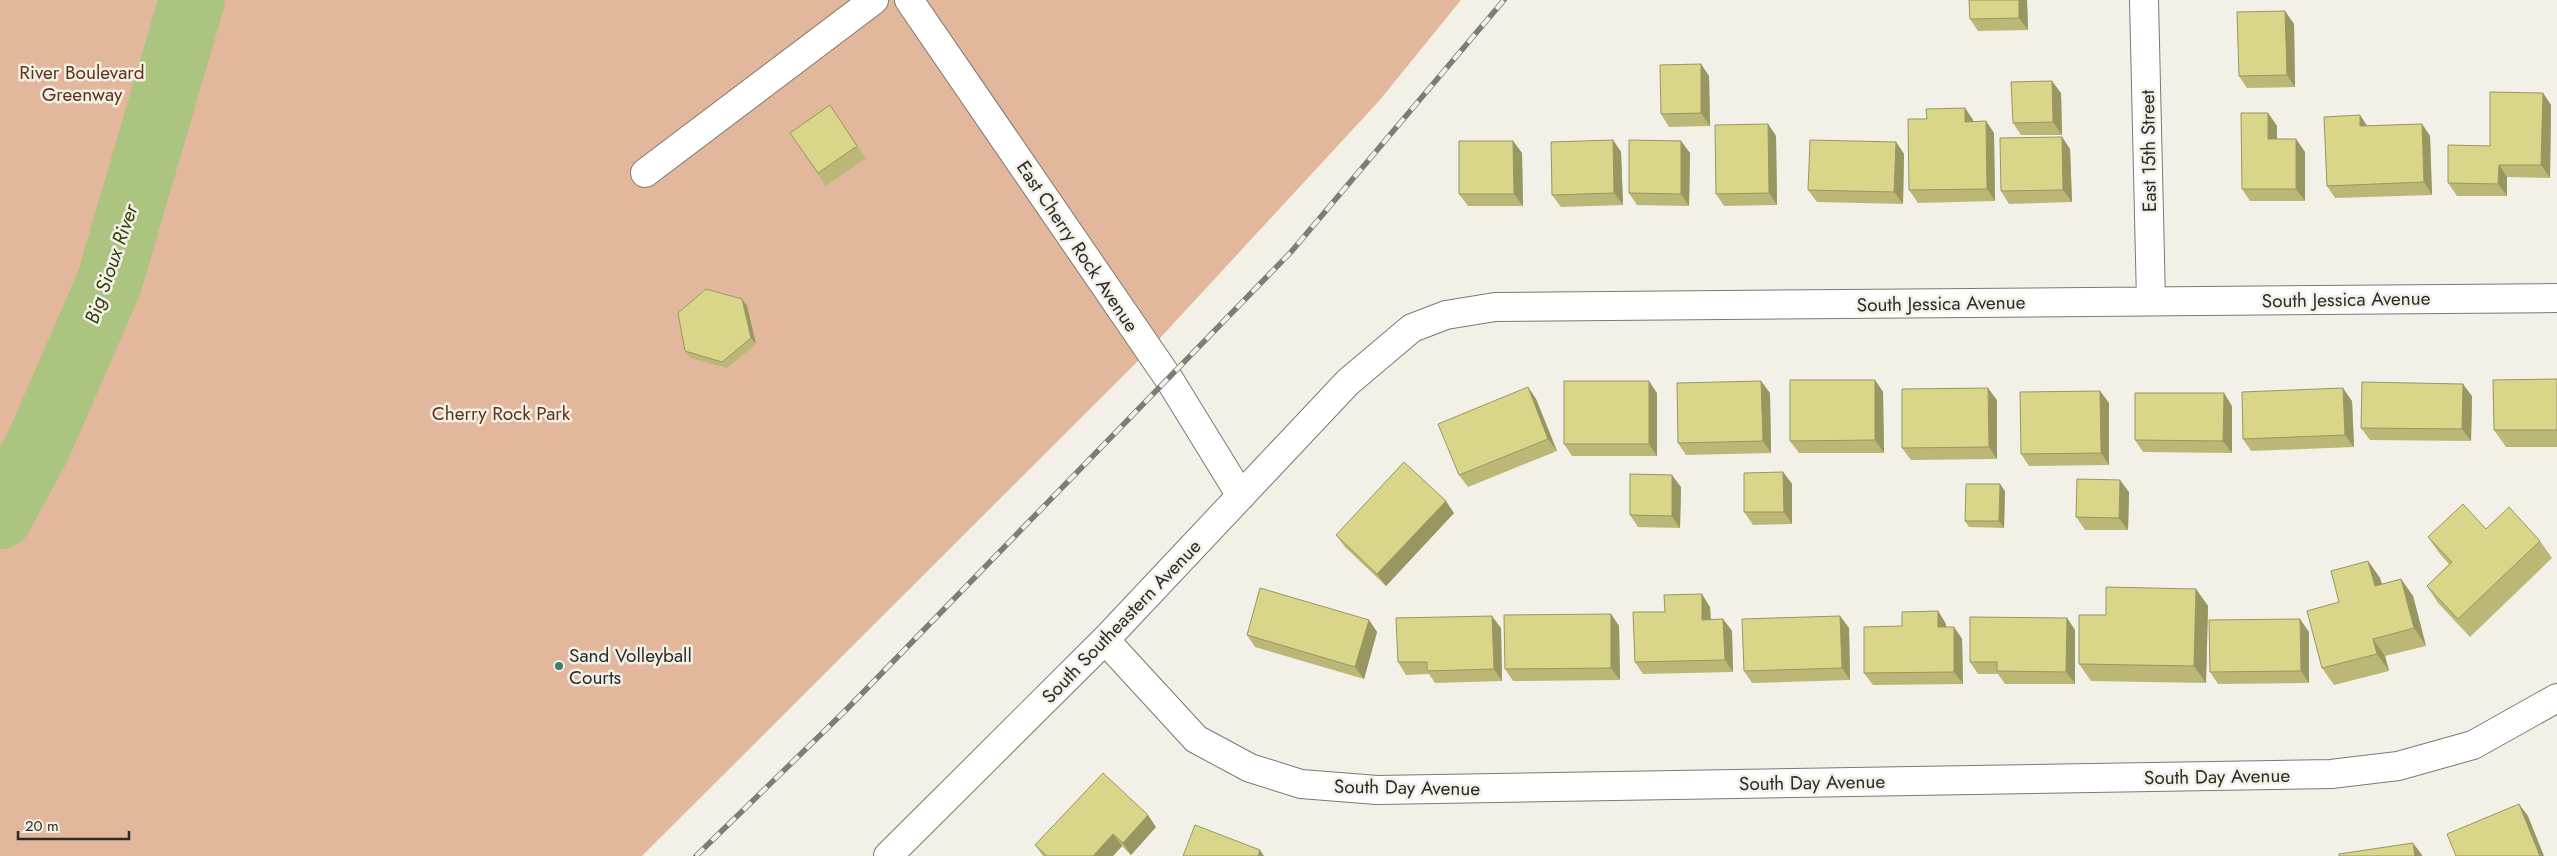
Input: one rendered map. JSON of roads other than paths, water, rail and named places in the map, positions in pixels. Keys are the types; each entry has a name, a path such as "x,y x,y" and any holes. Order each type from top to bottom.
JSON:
{"street":[{"path":"645,173 874,0"},
{"name":"East Cherry Rock Avenue","path":"909,0 1169,379 1241,496"},
{"name":"East 15th Street","path":"2144,0 2151,301"},
{"name":"South Jessica Avenue","path":"1348,382 1412,328 1446,315 1495,307 2557,298"},
{"name":"South Southeastern Avenue","path":"888,856 1105,640 1348,382"},
{"name":"South Day Avenue","path":"1105,640 1196,739 1250,768 1301,784 1377,790 2331,774 2398,766 2473,745 2557,698"}],"waterway":[{"name":"Big Sioux River","path":"0,516 39,444 109,283 192,0"}],"railway":[{"path":"696,856 846,710 1291,252 1504,0"}],"place":[{"name":"Sand Volleyball Courts","path":"559,666"}],"park label":[{"name":"River Boulevard Greenway","path":"82,83"},
{"name":"Cherry Rock Park","path":"501,413"}]}
